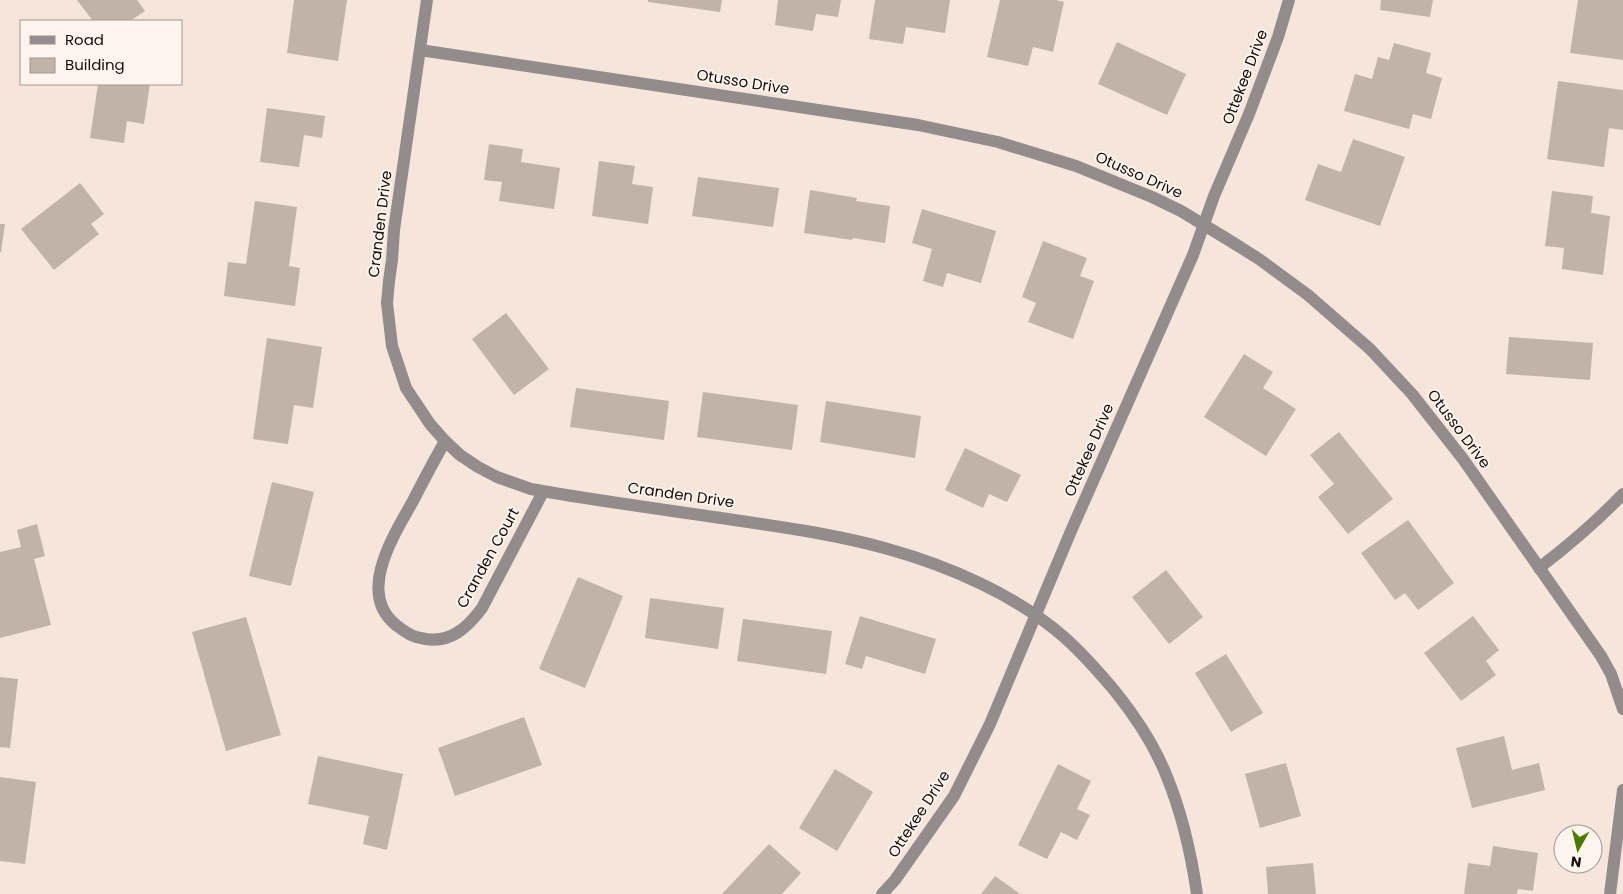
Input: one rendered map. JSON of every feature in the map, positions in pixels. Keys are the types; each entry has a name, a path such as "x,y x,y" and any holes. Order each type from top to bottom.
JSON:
{"street":[{"name":"Cranden Drive","path":"427,0 394,230 388,296 392,346 406,388 430,424 460,455 498,478 531,490 808,531 886,548 924,560 979,582 1035,615 1063,636 1091,662 1128,707 1150,741 1167,775 1180,812 1190,850 1197,894"},
{"name":"Ottekee Drive","path":"882,894 895,880 954,796 990,724 1035,615 1193,255 1278,37 1289,0"},
{"name":"Otusso Drive","path":"420,50 918,125 998,142 1076,166 1152,197 1204,224 1259,258 1308,295 1370,349 1412,394 1463,459 1601,656 1611,674 1623,708"},
{"name":"Cranden Court","path":"445,441 391,540 383,560 379,580 380,600 388,618 412,637 435,641 454,636 470,625 482,608 542,492"},
{"path":"1539,568 1607,511 1623,494"},
{"path":"1610,894 1623,790"}],"building":[{"path":"77,0 137,0 145,11 132,20 92,20"},
{"path":"294,0 347,0 338,61 287,53"},
{"path":"648,0 722,0 720,12 648,2"},
{"path":"778,0 841,0 838,17 816,14 813,31 775,25"},
{"path":"875,0 950,0 945,33 906,27 903,44 869,39"},
{"path":"1000,0 1056,0 1064,2 1053,52 1033,47 1028,66 987,57"},
{"path":"1381,0 1433,0 1430,17 1380,10"},
{"path":"1578,0 1623,0 1623,60 1570,53"},
{"path":"1117,42 1186,74 1167,115 1098,84"},
{"path":"1394,43 1431,53 1426,73 1442,78 1431,119 1413,114 1409,129 1344,111 1355,74 1372,79 1378,57 1389,60"},
{"path":"1558,81 1623,90 1623,130 1609,128 1604,167 1547,159"},
{"path":"98,85 150,85 144,124 127,121 124,143 90,138"},
{"path":"267,108 325,116 322,138 304,135 299,167 260,162"},
{"path":"1353,139 1405,157 1380,226 1305,200 1318,164 1341,172"},
{"path":"489,144 523,149 521,162 560,168 554,209 499,201 502,182 484,180"},
{"path":"599,161 635,166 632,184 653,187 648,224 592,216"},
{"path":"698,177 779,188 773,227 692,216"},
{"path":"80,183 104,214 91,224 99,234 54,270 21,229"},
{"path":"810,190 857,198 856,201 890,206 885,243 804,233"},
{"path":"1552,191 1593,196 1591,213 1610,216 1603,275 1562,269 1564,248 1545,246"},
{"path":"255,201 297,207 289,266 300,268 295,306 224,296 228,262 246,264"},
{"path":"922,209 996,231 981,283 947,273 943,287 923,281 932,249 912,243"},
{"path":"0,224 5,224 1,252 0,252"},
{"path":"1043,241 1087,258 1080,276 1094,281 1073,339 1028,322 1036,303 1022,297"},
{"path":"506,313 549,369 514,395 472,339"},
{"path":"1509,337 1593,343 1590,380 1506,374"},
{"path":"267,338 322,347 313,408 294,405 288,444 253,439"},
{"path":"1244,354 1273,372 1263,388 1296,409 1266,456 1204,417"},
{"path":"576,388 669,401 664,440 570,427"},
{"path":"703,392 798,405 792,450 697,437"},
{"path":"826,401 921,416 915,458 820,442"},
{"path":"1339,432 1393,499 1348,534 1318,497 1334,484 1310,455"},
{"path":"965,448 1021,475 1007,502 989,494 983,508 945,490"},
{"path":"272,482 314,492 291,586 249,576"},
{"path":"1408,520 1454,583 1418,610 1405,593 1395,600 1361,553"},
{"path":"37,524 45,556 34,559 51,625 0,638 0,552 21,547 17,530"},
{"path":"1166,570 1203,617 1169,644 1132,597"},
{"path":"578,577 623,596 585,688 539,669"},
{"path":"650,598 724,608 718,649 645,638"},
{"path":"860,616 936,639 925,674 866,656 862,669 845,664"},
{"path":"1473,616 1499,650 1486,661 1496,675 1461,701 1424,653"},
{"path":"246,617 281,735 226,751 192,632"},
{"path":"743,619 832,631 826,674 737,661"},
{"path":"1226,654 1263,713 1231,732 1195,673"},
{"path":"0,677 18,679 10,748 0,747"},
{"path":"524,717 542,765 455,796 438,748"},
{"path":"1504,736 1512,770 1539,763 1545,790 1472,808 1456,748"},
{"path":"318,756 403,774 387,850 363,844 369,816 308,804"},
{"path":"1286,763 1301,816 1260,828 1245,774"},
{"path":"1058,764 1091,781 1077,809 1090,815 1077,840 1061,832 1047,859 1018,845"},
{"path":"835,769 873,792 837,851 799,828"},
{"path":"0,777 36,782 25,864 0,861"},
{"path":"769,844 801,873 782,894 722,894"},
{"path":"1493,846 1538,853 1533,891 1518,889 1517,894 1464,894 1468,863 1490,866"},
{"path":"1313,863 1316,894 1268,894 1266,867"},
{"path":"995,876 1020,894 981,894"}]}
